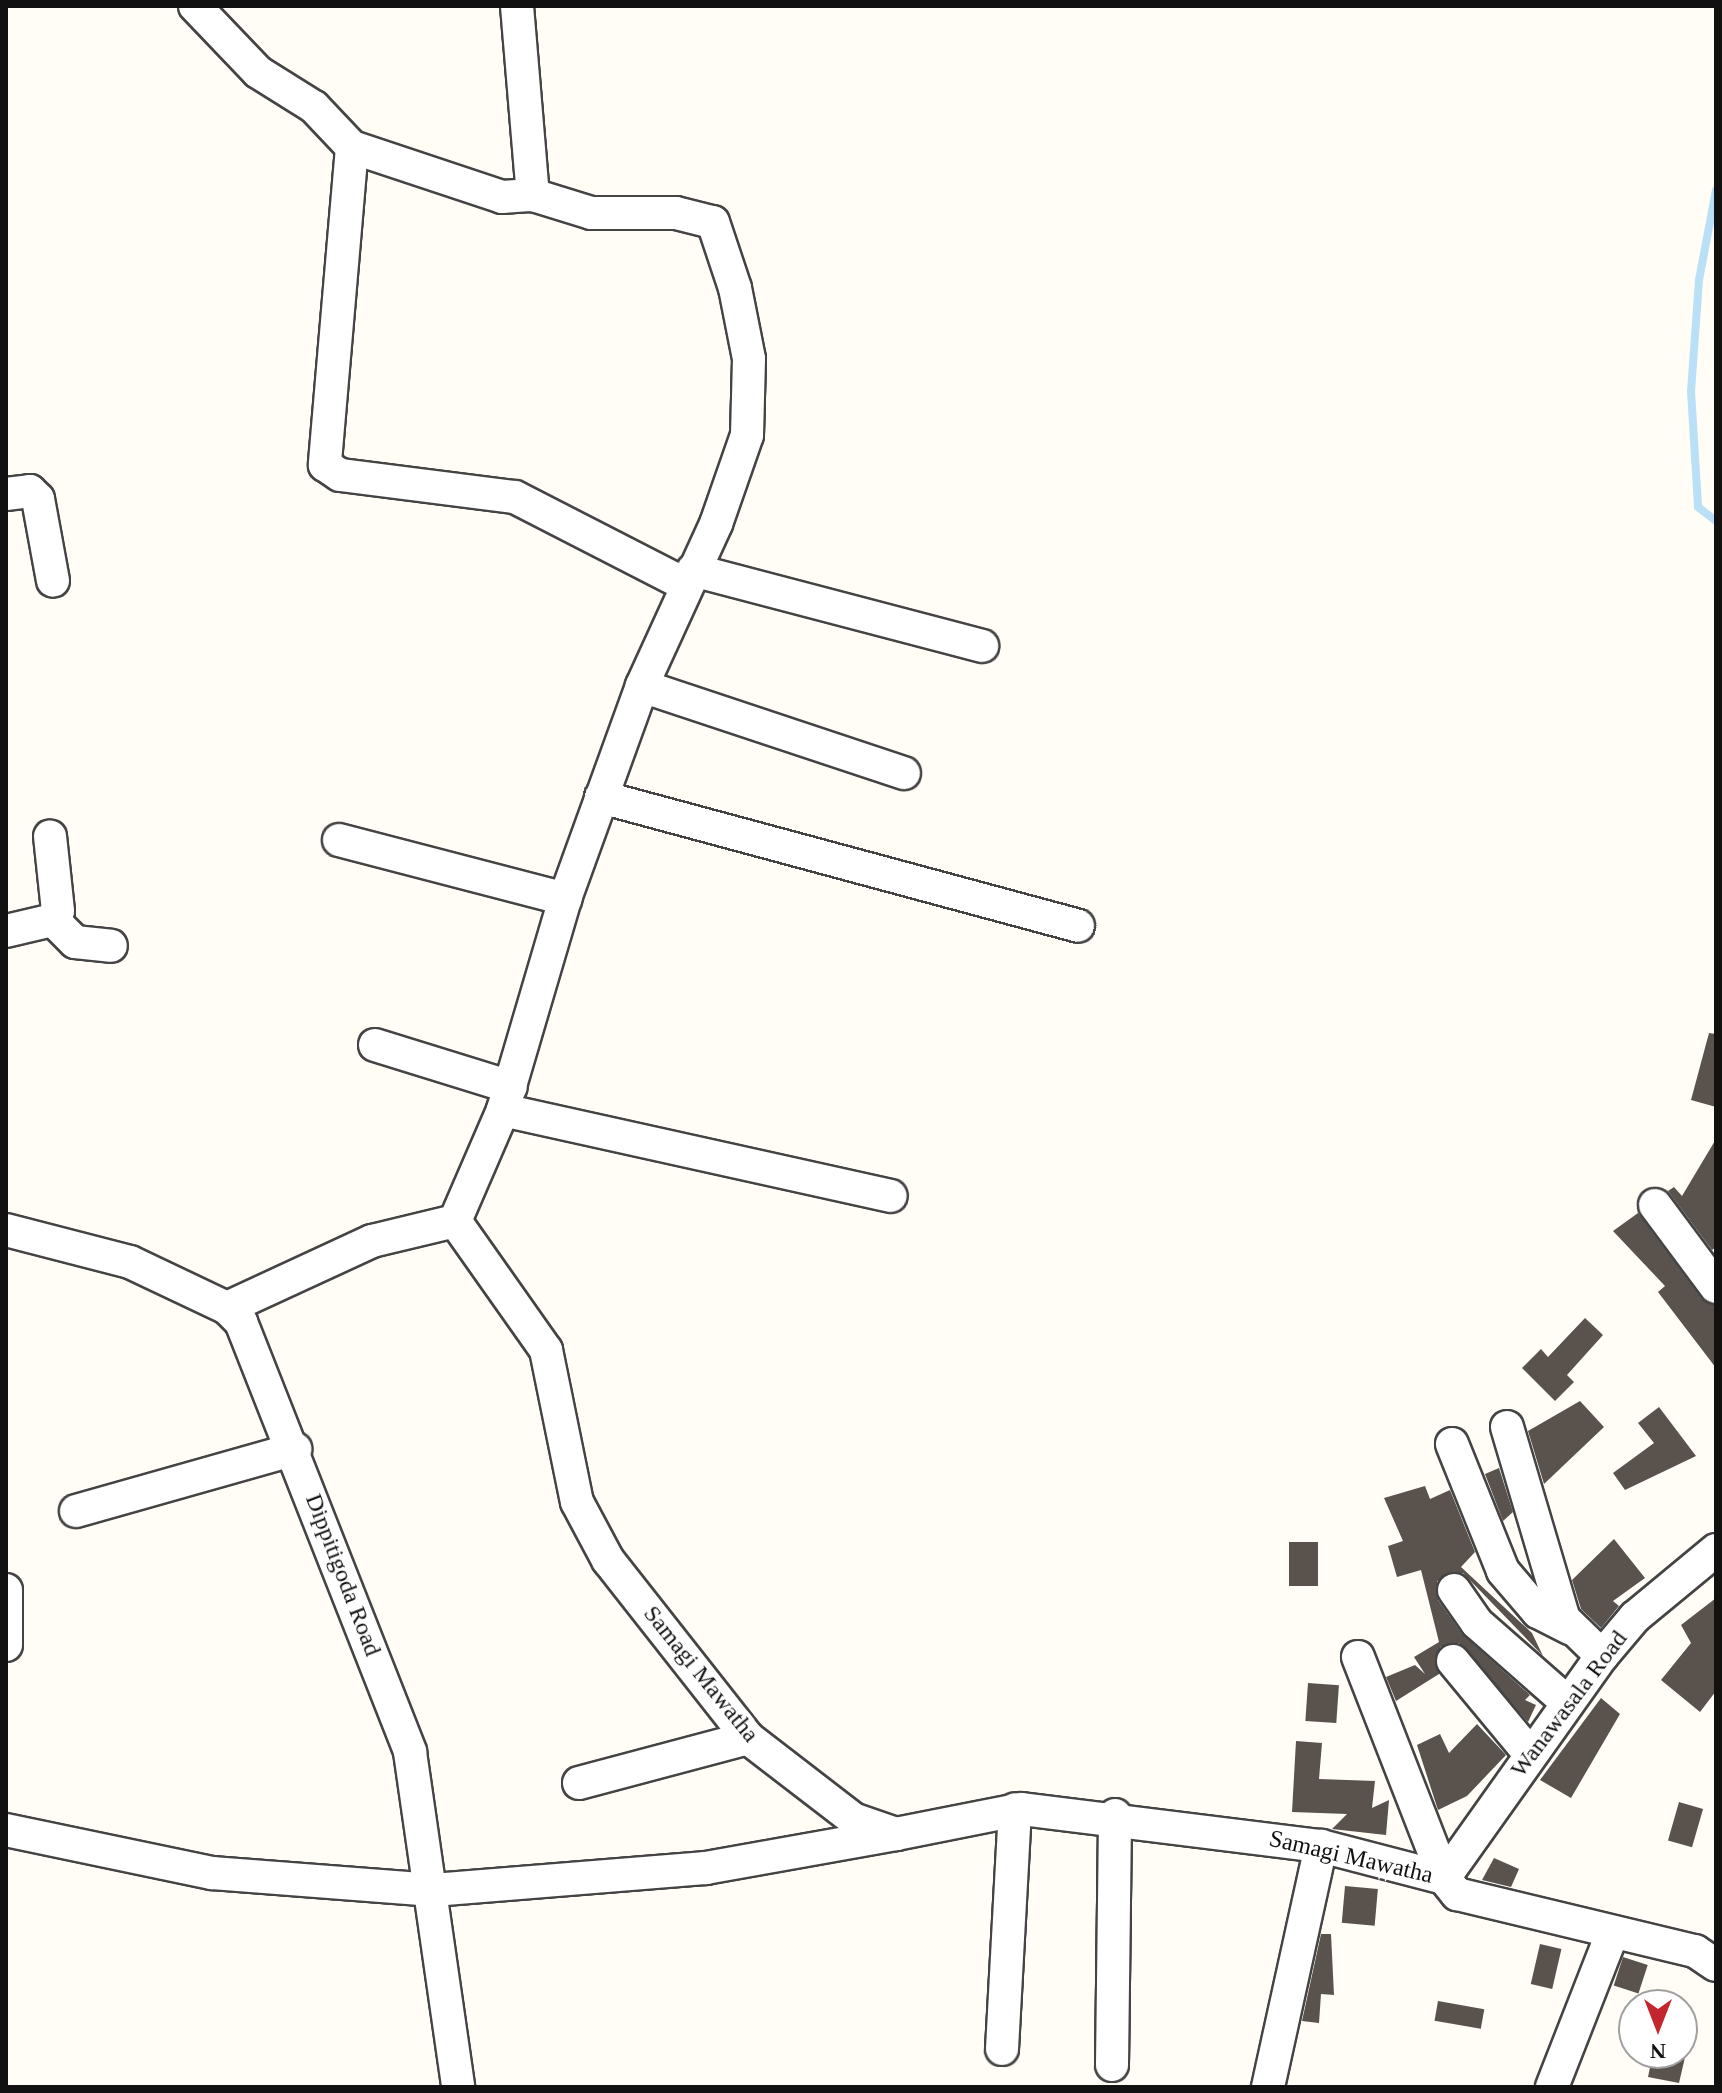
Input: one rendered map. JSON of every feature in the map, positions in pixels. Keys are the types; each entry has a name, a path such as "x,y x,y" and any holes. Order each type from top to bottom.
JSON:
{"street":[{"path":"6,1230 130,1262 227,1308 372,1241 455,1221 507,1098 565,899 642,686 690,578 747,435 749,359 713,222 676,213 591,213 533,195 502,197 352,147 314,107 258,72 195,6"},
{"path":"517,6 533,195"},
{"path":"352,147 325,465 340,475 515,497 690,578 982,646"},
{"path":"6,494 30,491 38,499 53,581"},
{"path":"642,686 904,773"},
{"path":"601,797 1078,926"},
{"path":"50,836 53,920 75,942 111,946"},
{"path":"339,840 565,899"},
{"path":"6,931 53,920"},
{"path":"375,1045 507,1098 891,1196"},
{"path":"1655,1205 1716,1287"},
{"name":"Samagi Mawatha","path":"455,1221 546,1350 577,1502 608,1560 748,1738 853,1819 896,1834 1015,1809 1115,1815 1321,1846 1444,1878 1457,1894 1612,1934 1695,1951 1716,1965"},
{"name":"Dippitigoda Road","path":"227,1308 241,1322 295,1449 410,1752 433,1890 458,2087"},
{"path":"1507,1427 1571,1629"},
{"path":"1452,1444 1503,1571 1538,1612 1571,1629 1602,1656"},
{"path":"76,1511 295,1449"},
{"name":"Wanawasala Road","path":"1444,1878 1602,1656 1635,1617 1716,1550"},
{"path":"6,1590 6,1645"},
{"path":"1454,1590 1477,1623 1568,1703"},
{"path":"1358,1657 1444,1878"},
{"path":"1453,1661 1530,1754"},
{"path":"579,1783 748,1738"},
{"path":"1002,2049 1015,1809"},
{"path":"1112,2065 1115,1815"},
{"path":"6,1830 212,1873 433,1890 706,1868 896,1834"},
{"path":"1268,2087 1321,1846"},
{"path":"1552,2087 1612,1934"}],"building":[{"path":"1709,1033 1716,1034 1716,1107 1691,1100"},
{"path":"1716,1139 1716,1247 1712,1250 1668,1191 1674,1187 1682,1196"},
{"path":"1638,1213 1701,1298 1716,1306 1716,1368 1658,1292 1665,1286 1613,1231"},
{"path":"1585,1318 1603,1335 1567,1375 1574,1382 1555,1401 1522,1368 1541,1349 1548,1357"},
{"path":"1580,1401 1604,1427 1544,1484 1528,1431"},
{"path":"1659,1407 1696,1456 1625,1490 1613,1473 1654,1443 1638,1423"},
{"path":"1499,1468 1513,1512 1503,1521 1485,1474"},
{"path":"1425,1486 1430,1499 1450,1490 1475,1552 1461,1567 1532,1633 1543,1656 1463,1573 1437,1581 1438,1600 1462,1634 1530,1695 1525,1700 1536,1705 1528,1722 1459,1643 1440,1647 1439,1674 1396,1701 1386,1677 1415,1665 1425,1674 1414,1657 1439,1642 1421,1570 1397,1577 1388,1546 1403,1541 1384,1498"},
{"path":"1614,1539 1645,1578 1613,1601 1619,1606 1601,1628 1581,1609 1572,1580"},
{"path":"1289,1542 1318,1542 1318,1586 1289,1586"},
{"path":"1716,1598 1716,1691 1700,1712 1661,1680 1691,1643 1681,1625"},
{"path":"1308,1683 1339,1685 1336,1723 1305,1721"},
{"path":"1601,1698 1620,1714 1571,1798 1540,1780"},
{"path":"1477,1724 1506,1755 1467,1796 1438,1810 1417,1745 1440,1734 1449,1753"},
{"path":"1296,1741 1322,1743 1319,1779 1375,1781 1372,1808 1389,1800 1386,1835 1332,1829 1347,1814 1292,1812"},
{"path":"1679,1802 1703,1809 1692,1847 1668,1840"},
{"path":"1494,1858 1519,1869 1511,1887 1482,1880"},
{"path":"1345,1886 1378,1889 1375,1926 1342,1923"},
{"path":"1321,1934 1331,1934 1334,1995 1321,1994 1319,2023 1302,2021"},
{"path":"1540,1944 1561,1949 1552,1989 1531,1984"},
{"path":"1623,1957 1648,1965 1640,1989 1614,1986"},
{"path":"1438,2001 1484,2009 1481,2029 1435,2021"},
{"path":"1650,2069 1682,2069 1679,2083 1648,2077"}],"waterway":[{"path":"1716,190 1699,280 1691,391 1698,507 1716,521"}]}
